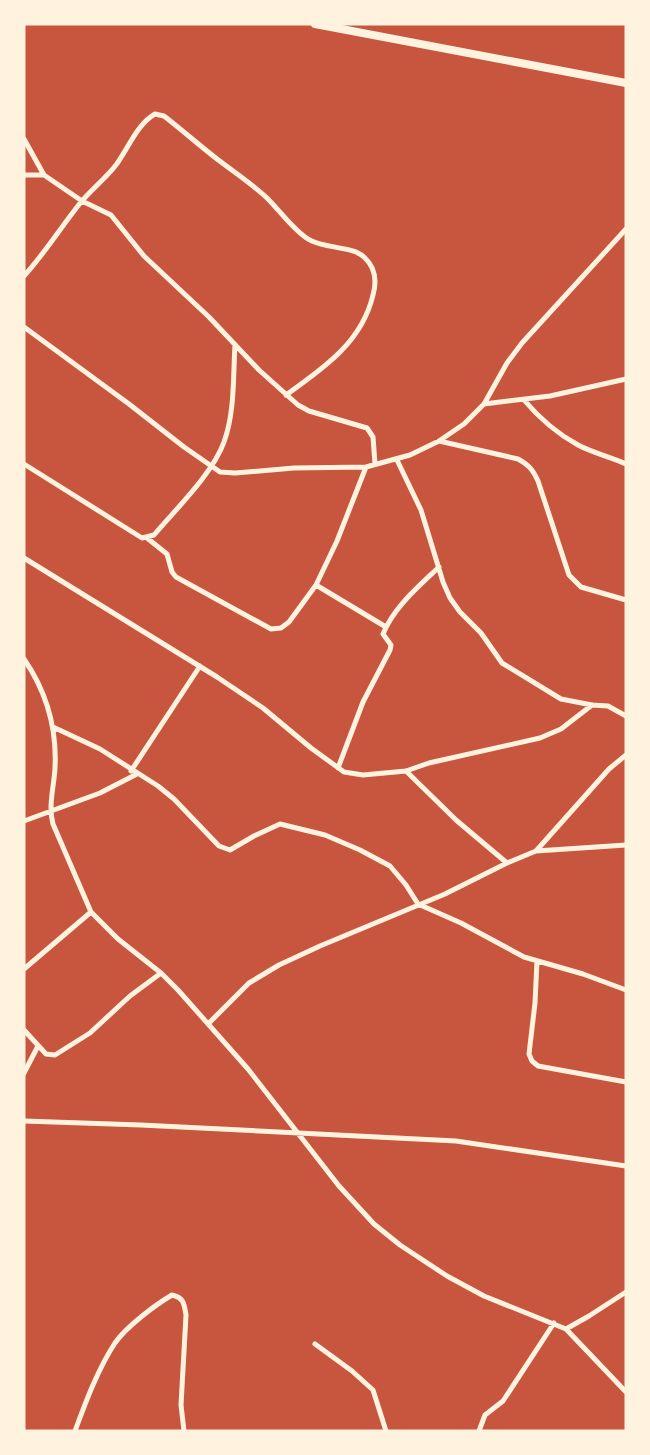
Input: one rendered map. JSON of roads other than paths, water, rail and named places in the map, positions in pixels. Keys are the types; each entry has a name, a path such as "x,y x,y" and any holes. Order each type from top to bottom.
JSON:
{"main road":[{"path":"315,24 626,83"}],"street":[{"path":"24,276 41,258 82,201 102,182 118,162 147,118 155,114 164,116 215,158 245,179 306,238 316,243 362,255 376,277 371,306 360,331 317,373 286,395"},
{"path":"24,139 44,175 82,201 111,214 144,256 209,317 286,395 309,411 367,428 373,437 375,464"},
{"path":"24,176 44,175"},
{"path":"24,327 220,472 366,466 398,460 439,441 464,424 484,404 507,363 522,344 626,229"},
{"path":"24,464 142,538 154,535 212,466 224,442 230,418 235,345"},
{"path":"484,404 524,400 626,379"},
{"path":"524,400 539,418 556,432 580,446 626,464"},
{"path":"439,441 518,459 532,469 569,575 581,587 626,600"},
{"path":"398,460 421,510 450,598 481,633 502,663 561,699 608,706 626,716"},
{"path":"147,538 168,554 172,572 176,577 271,629 281,628 289,622 316,585 337,541 366,466"},
{"path":"24,558 200,666 262,708 344,772 363,776 406,771 540,738 561,729 592,705"},
{"path":"338,768 363,702 390,650 391,645 383,634 386,627 408,597 439,567"},
{"path":"316,585 386,627"},
{"path":"24,659 45,699 54,727 55,767 50,811 56,832 91,912 118,939 161,973 208,1024 273,1099 298,1134 374,1224 400,1245 447,1276 484,1296 566,1329 626,1392"},
{"path":"24,821 100,793 134,772 200,666"},
{"path":"54,727 100,749 158,786 224,849 230,850 280,824 325,835 390,866 418,904 461,923 524,957 584,974 626,990"},
{"path":"536,851 609,769 626,755"},
{"path":"406,771 456,820 507,862"},
{"path":"208,1024 249,983 279,965 445,894 507,862 536,851 626,845"},
{"path":"24,969 91,912"},
{"path":"537,961 529,1054 532,1061 538,1066 626,1082"},
{"path":"24,1030 46,1054 55,1055 63,1052 90,1033 130,996 161,973"},
{"path":"24,1074 38,1046"},
{"path":"24,1121 456,1141 626,1166"},
{"path":"566,1329 626,1292"},
{"path":"75,1431 101,1368 116,1340 159,1303 172,1295 184,1301 186,1315 181,1405 184,1431"},
{"path":"479,1431 485,1415 502,1401 554,1323"},
{"path":"315,1344 352,1371 373,1390 386,1431"}]}
